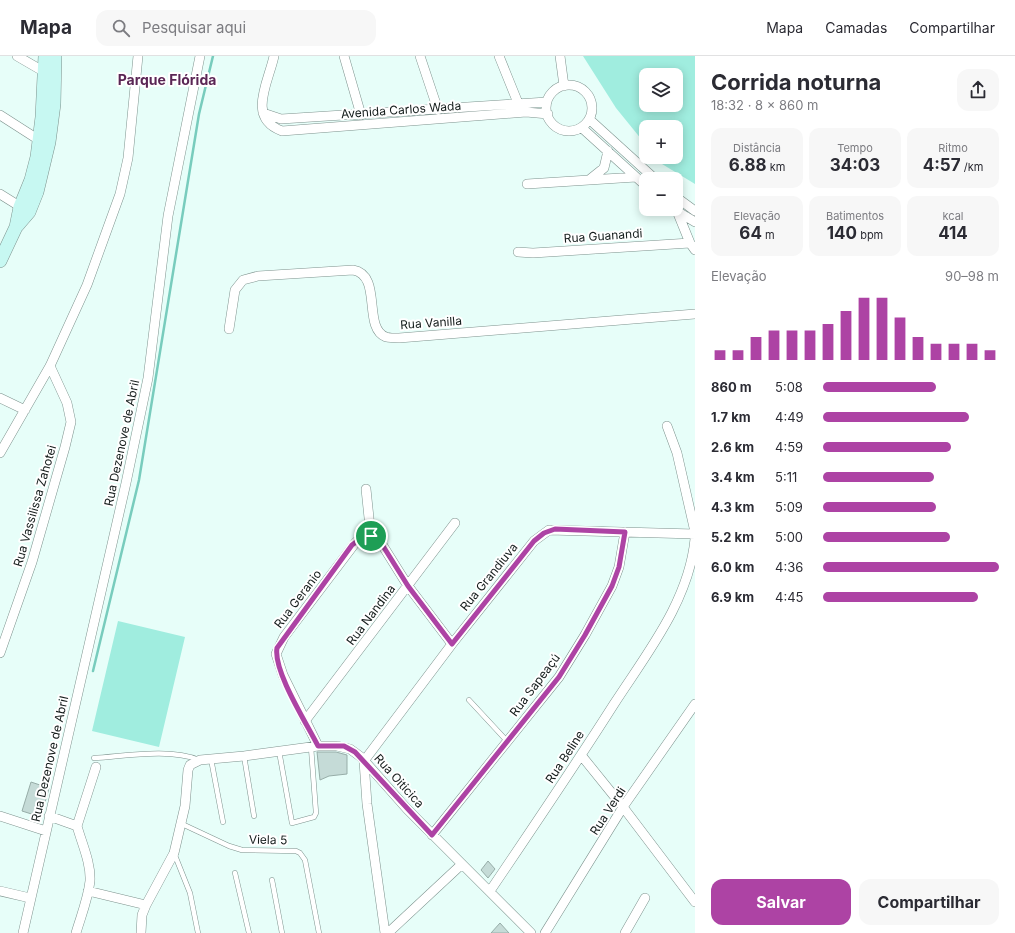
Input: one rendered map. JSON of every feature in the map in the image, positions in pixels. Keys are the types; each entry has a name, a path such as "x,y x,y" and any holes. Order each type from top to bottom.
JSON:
{"street":[{"path":"17,56 50,75"},
{"path":"45,56 50,75"},
{"path":"0,261 24,209 37,192 44,141 50,75 55,56"},
{"path":"0,452 50,366 87,285 120,194 128,158 138,56"},
{"name":"Rua Dezenove de Abril","path":"22,933 145,394 168,216 200,56"},
{"path":"274,56 261,100 263,113 268,123 276,129 281,119"},
{"path":"344,56 361,115"},
{"path":"420,56 438,110"},
{"path":"499,56 518,103"},
{"path":"560,56 564,86"},
{"path":"572,85 586,92 592,105 589,119 582,128 572,131 558,129 552,124 548,114 547,102 550,95 564,86 572,85"},
{"name":"Avenida Carlos Wada","path":"263,113 281,119 547,102"},
{"name":"Avenida Carlos Wada","path":"276,129 282,131 526,112 548,114"},
{"path":"0,116 44,141"},
{"path":"589,119 647,172"},
{"path":"582,128 639,180"},
{"path":"588,180 604,168 608,151"},
{"path":"527,184 636,177"},
{"path":"0,194 24,209"},
{"path":"683,202 695,211"},
{"path":"683,215 695,222"},
{"path":"678,216 693,246"},
{"name":"Rua Guanandi","path":"518,252 533,253 693,246"},
{"name":"Rua Vanilla","path":"230,329 235,290 243,280 258,276 353,270 362,273 369,284 374,318 380,332 386,336 399,338 695,314"},
{"name":"Rua Vassilissa Zahotei","path":"0,652 32,562 71,422 67,403 50,366"},
{"path":"0,398 25,410"},
{"path":"667,426 681,468 695,533"},
{"path":"366,489 371,536 376,538 383,546 408,586 452,644"},
{"name":"Rua Nandina","path":"306,721 455,523"},
{"name":"Rua Grandiuva","path":"364,761 452,644 534,541 544,533 555,529 695,533"},
{"name":"Rua Sapeaçú","path":"432,835 559,677 602,607 612,586 619,567 625,532"},
{"name":"Rua Geranio","path":"315,747 306,721 282,676 278,662 277,648 352,545 360,539 371,536"},
{"name":"Rua Beline","path":"490,891 658,636 680,595 690,566 695,539"},
{"name":"Rua Verdi","path":"545,933 623,807 695,704"},
{"name":"Rua Oiticica","path":"182,824 188,770 190,765 200,760 315,747 344,746 355,752 364,761 389,790 432,835 531,933"},
{"path":"581,755 623,807 695,902"},
{"path":"364,761 367,804 385,933"},
{"path":"76,933 90,880 88,866 77,826 95,762"},
{"path":"0,816 46,831"},
{"path":"49,816 77,826"},
{"path":"141,933 142,915 174,853 182,824"},
{"path":"388,933 462,864"},
{"path":"0,891 30,898"},
{"path":"88,891 146,905"},
{"path":"625,933 645,898"}],"lane":[{"path":"469,700 508,741"},
{"path":"279,751 292,823 314,817 316,813 315,747"},
{"path":"95,762 162,754 190,756 200,760"},
{"path":"244,756 254,816"},
{"path":"211,758 223,822"},
{"name":"Viela 5","path":"182,824 229,846 242,850 291,850 300,853 305,860 319,933"},
{"path":"174,853 190,893 198,933"},
{"path":"235,872 249,933"},
{"path":"272,880 282,933"}],"green space":[{"path":"583,56 695,56 695,184 683,177 683,172 675,172 662,164 683,164 683,120 639,120 639,136 616,108"},
{"path":"118,621 185,637 159,747 92,731"}],"building":[{"path":"317,752 336,752 347,755 347,774 329,776 320,780"},
{"path":"31,782 49,788 41,817 22,811"},
{"path":"488,861 495,869 488,878 481,870"},
{"path":"500,923 509,933 491,933"}],"waterway":[{"path":"93,671 139,480 199,114 213,56"}],"district":[{"name":"Parque Flórida","path":"167,80"}],"route":[{"path":"555,529 625,532 619,567 612,586 602,607 559,677 432,835 355,752 344,746 318,746 282,676 276,654 277,648 284,637 352,545 360,539 371,536 376,538 383,546 408,586 452,644 539,536 555,529"}]}
